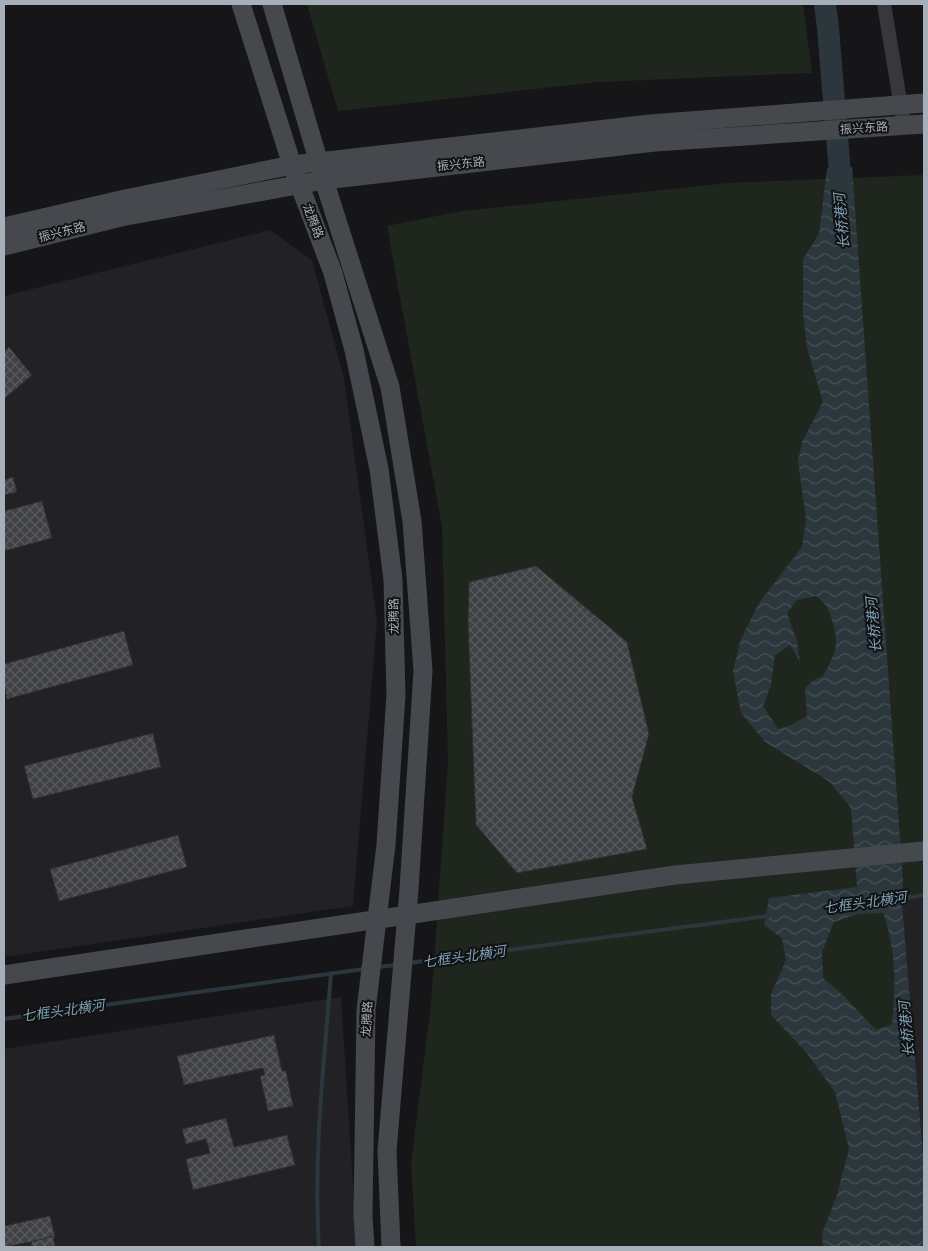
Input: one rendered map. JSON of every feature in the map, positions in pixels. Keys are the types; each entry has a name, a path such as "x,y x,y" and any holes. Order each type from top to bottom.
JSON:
{"main road":[{"name":"龙腾路","path":"241,4 292,166 333,273 354,350 379,469 393,580 396,695 386,845 366,1010 362,1216 365,1247"},
{"name":"龙腾路","path":"272,4 390,387 412,521 423,671 407,917 387,1151 391,1247"},
{"name":"振兴东路","path":"4,246 121,218 299,186 322,171 650,124 924,103"},
{"name":"振兴东路","path":"4,227 125,199 292,166 322,171 655,142 924,124"},
{"path":"4,975 407,917 675,875 924,851"}],"street":[{"path":"884,4 904,125"}],"shaded area":[{"path":"307,4 803,4 812,73 599,82 338,111"},
{"path":"923,175 924,895 898,899 924,1247 416,1247 411,1164 431,1004 448,762 442,527 387,226 462,211 728,183"},
{"path":"270,230 312,260 344,378 377,621 353,906 4,957 4,296"},
{"path":"924,895 924,1246 898,899"},
{"path":"341,997 357,1247 4,1247 4,1049"}],"water":[{"path":"852,167 903,881 902,904 924,1168 924,1247 823,1247 822,1234 837,1195 849,1149 835,1092 805,1051 771,1015 771,994 786,960 782,938 764,925 769,898 857,887 851,808 830,782 765,742 741,713 733,671 741,639 759,603 802,547 806,519 798,461 802,442 823,402 807,348 803,312 803,259 819,234 827,168","holes":["816,596 828,608 835,631 835,651 823,676 814,680 805,688 807,716 791,725 778,729 763,706 771,685 775,655 790,645 800,662 797,641 787,613 797,600","883,913 893,954 893,1010 892,1024 876,1030 844,996 823,978 822,952 834,922 858,914"]}],"building":[{"path":"9,347 32,375 4,399 4,352"},
{"path":"13,477 17,492 4,495 4,480"},
{"path":"42,501 52,538 4,551 4,511"},
{"path":"536,566 627,642 649,734 632,797 647,849 517,873 476,825 468,623 469,582"},
{"path":"124,631 133,665 7,699 4,685 4,664"},
{"path":"153,733 161,767 33,799 24,766"},
{"path":"178,835 187,867 59,901 50,869"},
{"path":"274,1035 282,1071 286,1071 293,1106 268,1111 260,1076 265,1075 263,1068 184,1085 177,1056"},
{"path":"226,1118 234,1147 287,1135 295,1165 193,1190 186,1159 210,1153 206,1139 186,1144 182,1129"},
{"path":"50,1216 55,1237 4,1247 4,1226"},
{"path":"53,1236 55,1247 32,1247 31,1242"}],"waterway":[{"name":"长桥港河","path":"825,4 842,198"},
{"name":"七框头北横河","path":"899,899 924,895"},
{"name":"七框头北横河","path":"409,963 768,916"},
{"name":"七框头北横河","path":"376,967 397,965"},
{"name":"七框头北横河","path":"4,1019 364,969"},
{"path":"319,1247 318,1144 331,973"}]}
